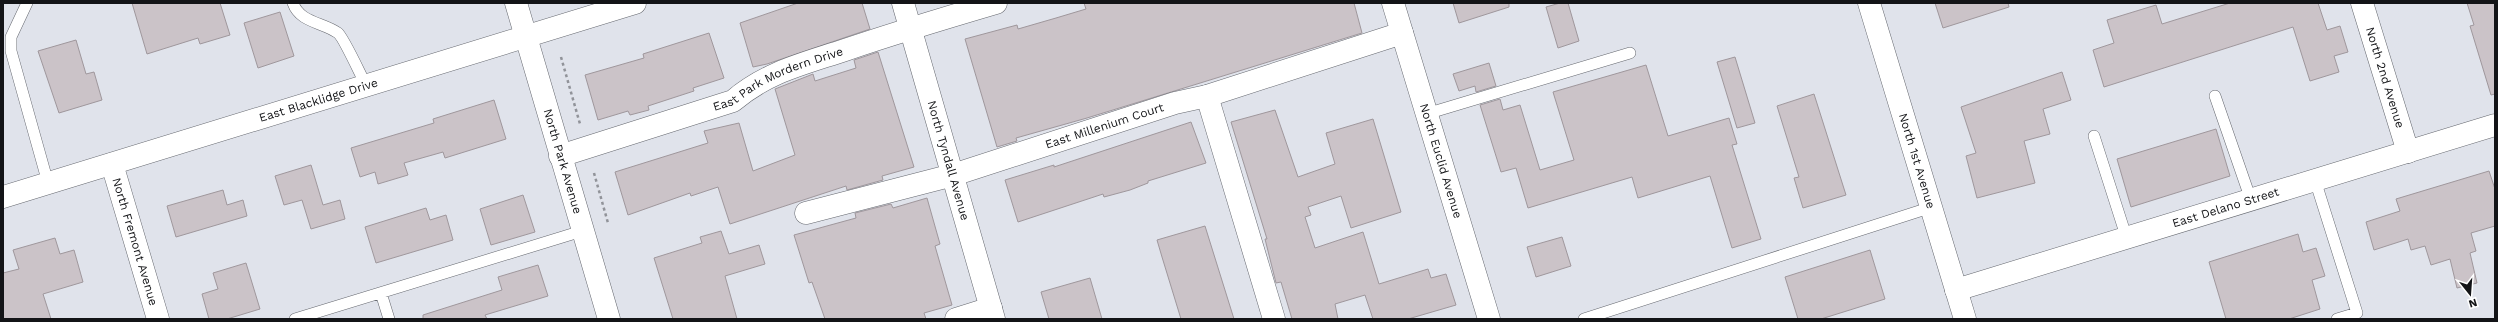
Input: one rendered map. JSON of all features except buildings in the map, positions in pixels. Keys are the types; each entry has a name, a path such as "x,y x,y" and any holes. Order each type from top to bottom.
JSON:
{"street":[{"name":"North Park Avenue","path":"516,3 609,319"},
{"name":"East Blacklidge Drive","path":"4,193 48,183 112,164 635,3"},
{"name":"North Tyndall Avenue","path":"903,3 993,314"},
{"name":"East Park Mordern Drive","path":"560,156 733,101 769,75 910,28 996,3"},
{"name":"North Euclid Avenue","path":"1393,3 1489,319"},
{"name":"North 1st Avenue","path":"1869,3 1966,319"},
{"name":"North 2nd Avenue","path":"2362,3 2408,152"},
{"name":"East Millenium Court","path":"806,213 953,175 1402,33"},
{"path":"1206,96 1274,319"},
{"name":"East Delano Street","path":"1956,290 2495,125"},
{"name":"North Fremont Avenue","path":"112,164 158,319"},
{"path":"956,319 993,314"}],"lane":[{"path":"27,3 11,37 11,51 48,183"},
{"path":"293,3 296,11 312,22 339,33 366,85"},
{"path":"1426,114 1630,53"},
{"path":"2215,96 2251,200"},
{"path":"2094,136 2127,238"},
{"path":"2315,180 2357,313 2337,319"},
{"path":"1584,319 1932,207"},
{"path":"295,319 582,230"},
{"path":"381,293 389,319"}],"path":[{"path":"561,57 580,124"},
{"path":"594,173 608,223"}]}
